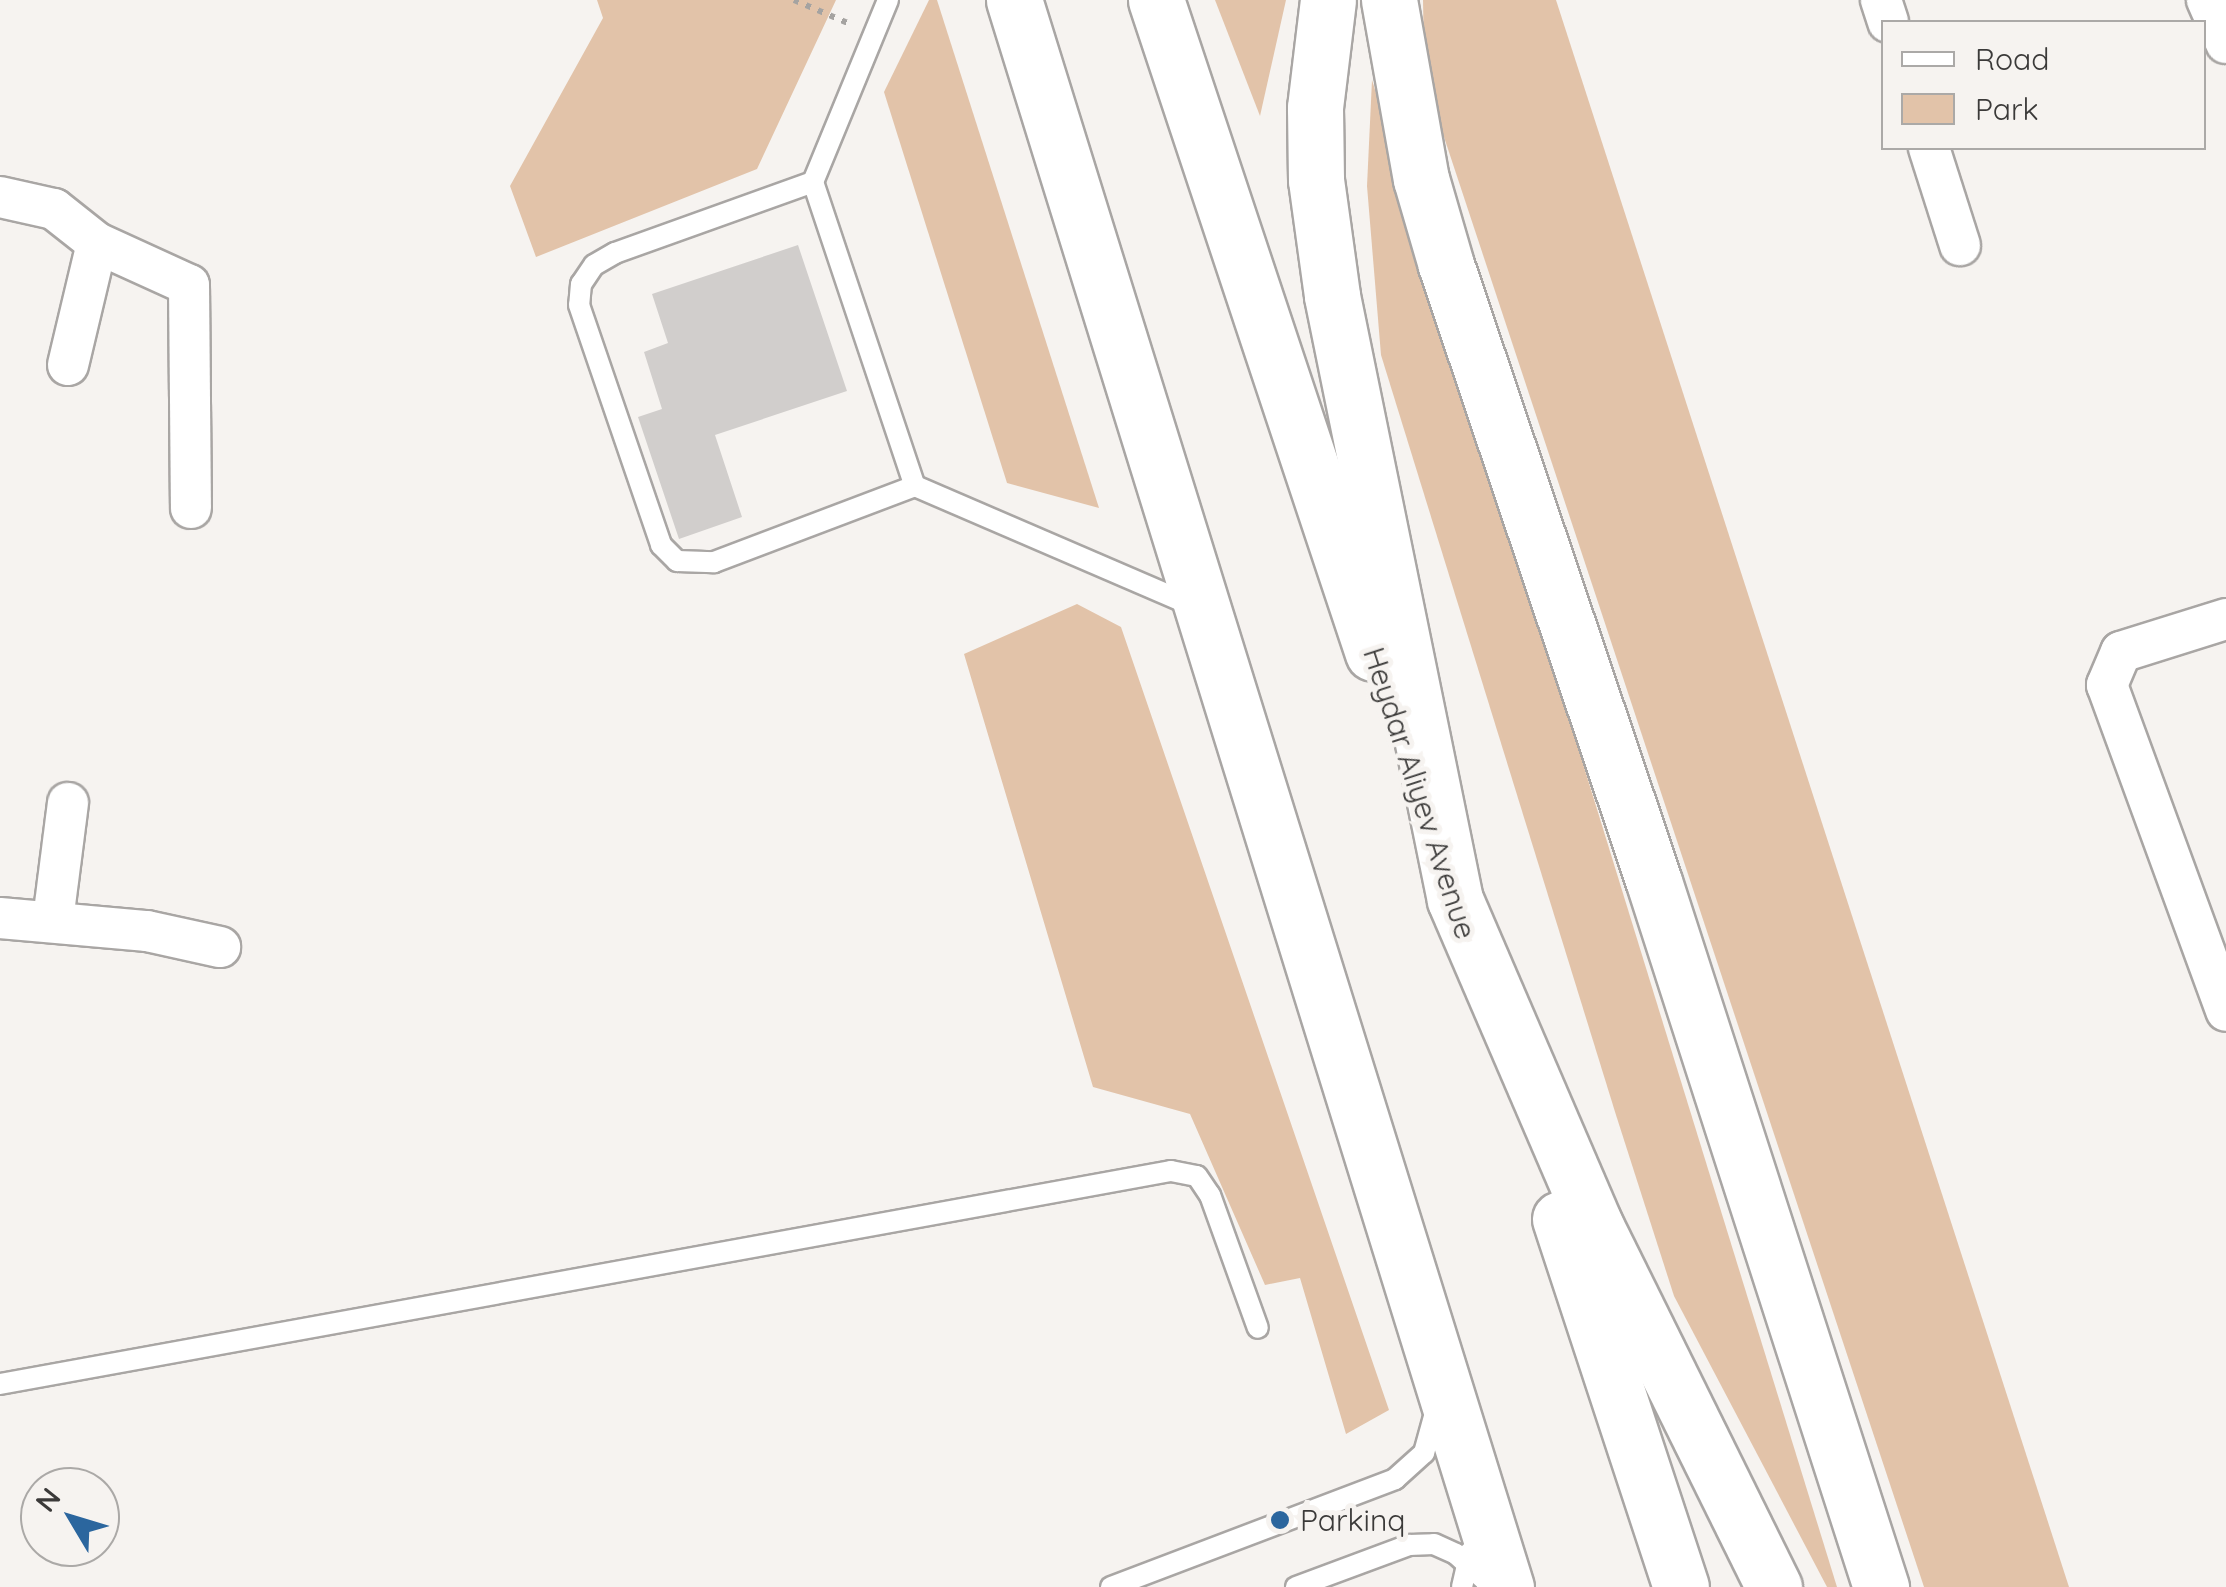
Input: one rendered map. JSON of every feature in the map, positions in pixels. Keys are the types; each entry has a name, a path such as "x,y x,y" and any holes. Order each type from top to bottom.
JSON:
{"highway":[{"path":"1014,0 1476,1476 1488,1575"},
{"name":"Heydar Aliyev Avenue","path":"1156,0 1681,1587"},
{"path":"1328,0 1316,162 1332,296 1455,900 1602,1240 1774,1587"},
{"path":"1389,0 1421,179 1446,265 1654,882 1881,1587"}],"street":[{"path":"2208,0 2226,42"},
{"path":"1929,150 1960,245"},
{"path":"0,198 54,209 98,242 189,285 191,508"},
{"path":"68,364 98,242"},
{"path":"2226,619 2121,652 2107,685 2226,1011"},
{"path":"53,920 68,803"},
{"path":"0,918 53,920 220,947"}],"lane":[{"path":"888,0 813,182 915,486"},
{"path":"813,182 615,253 594,265 581,284 579,305 661,545 677,561 714,562 915,486 1206,612"},
{"path":"0,1384 1171,1171 1197,1176 1210,1195 1258,1328"},
{"path":"1110,1587 1395,1479 1424,1453 1435,1420 1438,1361"},
{"path":"1296,1587 1409,1545 1434,1544 1488,1575"},
{"path":"1462,1587 1488,1575"},
{"path":"1488,1575 1490,1587"}],"path":[{"path":"794,0 874,35"}],"green space":[{"path":"597,0 836,0 757,169 536,257 510,186 603,18"},
{"path":"929,0 937,0 1099,508 1007,483 884,92"},
{"path":"1215,0 1286,0 1260,116"},
{"path":"1423,0 1556,0 2069,1587 1924,1587 1442,131 1424,57"},
{"path":"1372,80 1837,1587 1827,1587 1674,1296 1381,355 1367,186"},
{"path":"1077,604 1121,627 1389,1410 1346,1434 1300,1278 1265,1285 1190,1114 1093,1087 964,654"}],"building":[{"path":"798,245 847,391 715,435 742,517 679,539 638,417 662,409 644,352 668,343 652,294"}],"place":[{"name":"Parkinq","path":"1280,1520"}]}
